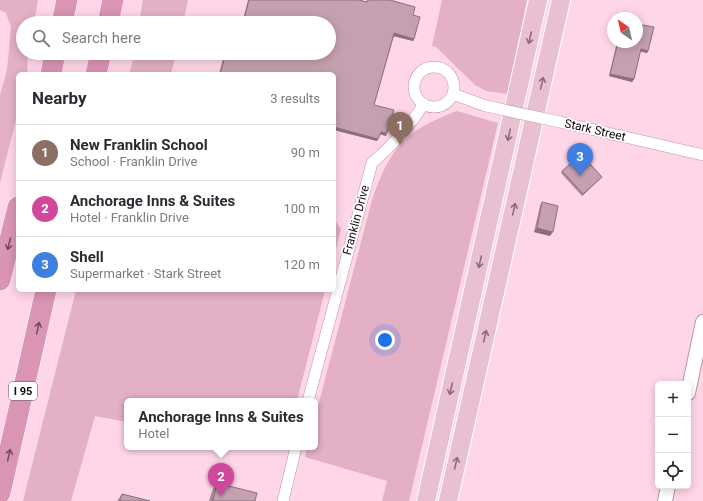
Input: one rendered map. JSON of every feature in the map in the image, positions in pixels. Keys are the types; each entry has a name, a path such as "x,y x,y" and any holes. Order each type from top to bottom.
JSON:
{"highway":[{"path":"64,16 67,0"},
{"path":"110,16 113,0"},
{"path":"51,72 54,60"},
{"path":"96,72 99,60"},
{"path":"0,280 16,215"},
{"name":"I 95","path":"0,492 46,292"}],"main road":[{"path":"426,501 538,0"},
{"path":"448,501 561,0"}],"street":[{"path":"438,68 449,74 454,83 453,94 448,102 438,107 424,104 416,94 415,87 420,74 427,69 438,68"},
{"name":"Stark Street","path":"453,94 486,106 703,155"},
{"name":"Franklin Drive","path":"309,398 372,163 395,143 411,124 424,104"},
{"path":"691,384 699,360 703,322"},
{"path":"282,501 295,450"},
{"path":"665,501 667,489"}],"shaded area":[{"path":"0,0 38,0 35,16 16,16 16,60 28,60 27,72 16,72 16,120 0,183 0,95 7,70 11,27 6,13 0,10"},
{"path":"143,0 188,0 185,16 140,16"},
{"path":"442,0 527,0 508,94 486,91 475,85 436,47 432,46"},
{"path":"133,60 174,60 171,72 130,72"},
{"path":"457,111 498,123 409,501 382,501 387,481 305,457 306,450 318,450 318,407 372,200 379,182 393,154 402,143 412,134 439,118"},
{"path":"336,222 341,229 336,249"},
{"path":"75,292 324,292 298,398 124,398 124,421 95,416 71,501 23,501"}],"building":[{"path":"249,0 359,0 367,2 368,0 390,0 415,7 413,15 420,17 414,39 394,33 374,105 394,110 387,133 381,132 378,139 336,128 336,72 221,72 224,60 336,60 336,16 245,16"},
{"path":"643,25 654,27 648,51 641,49 634,79 610,74 616,48 643,48"},
{"path":"581,154 602,177 583,194 562,171"},
{"path":"542,202 558,206 553,232 537,228"},
{"path":"217,483 257,493 255,501 213,501"},
{"path":"122,494 150,501 120,501"}],"place":[{"name":"New Franklin School","path":"400,145"},
{"name":"Shell","path":"580,176"},
{"name":"Anchorage Inns & Suites","path":"221,496"}]}
